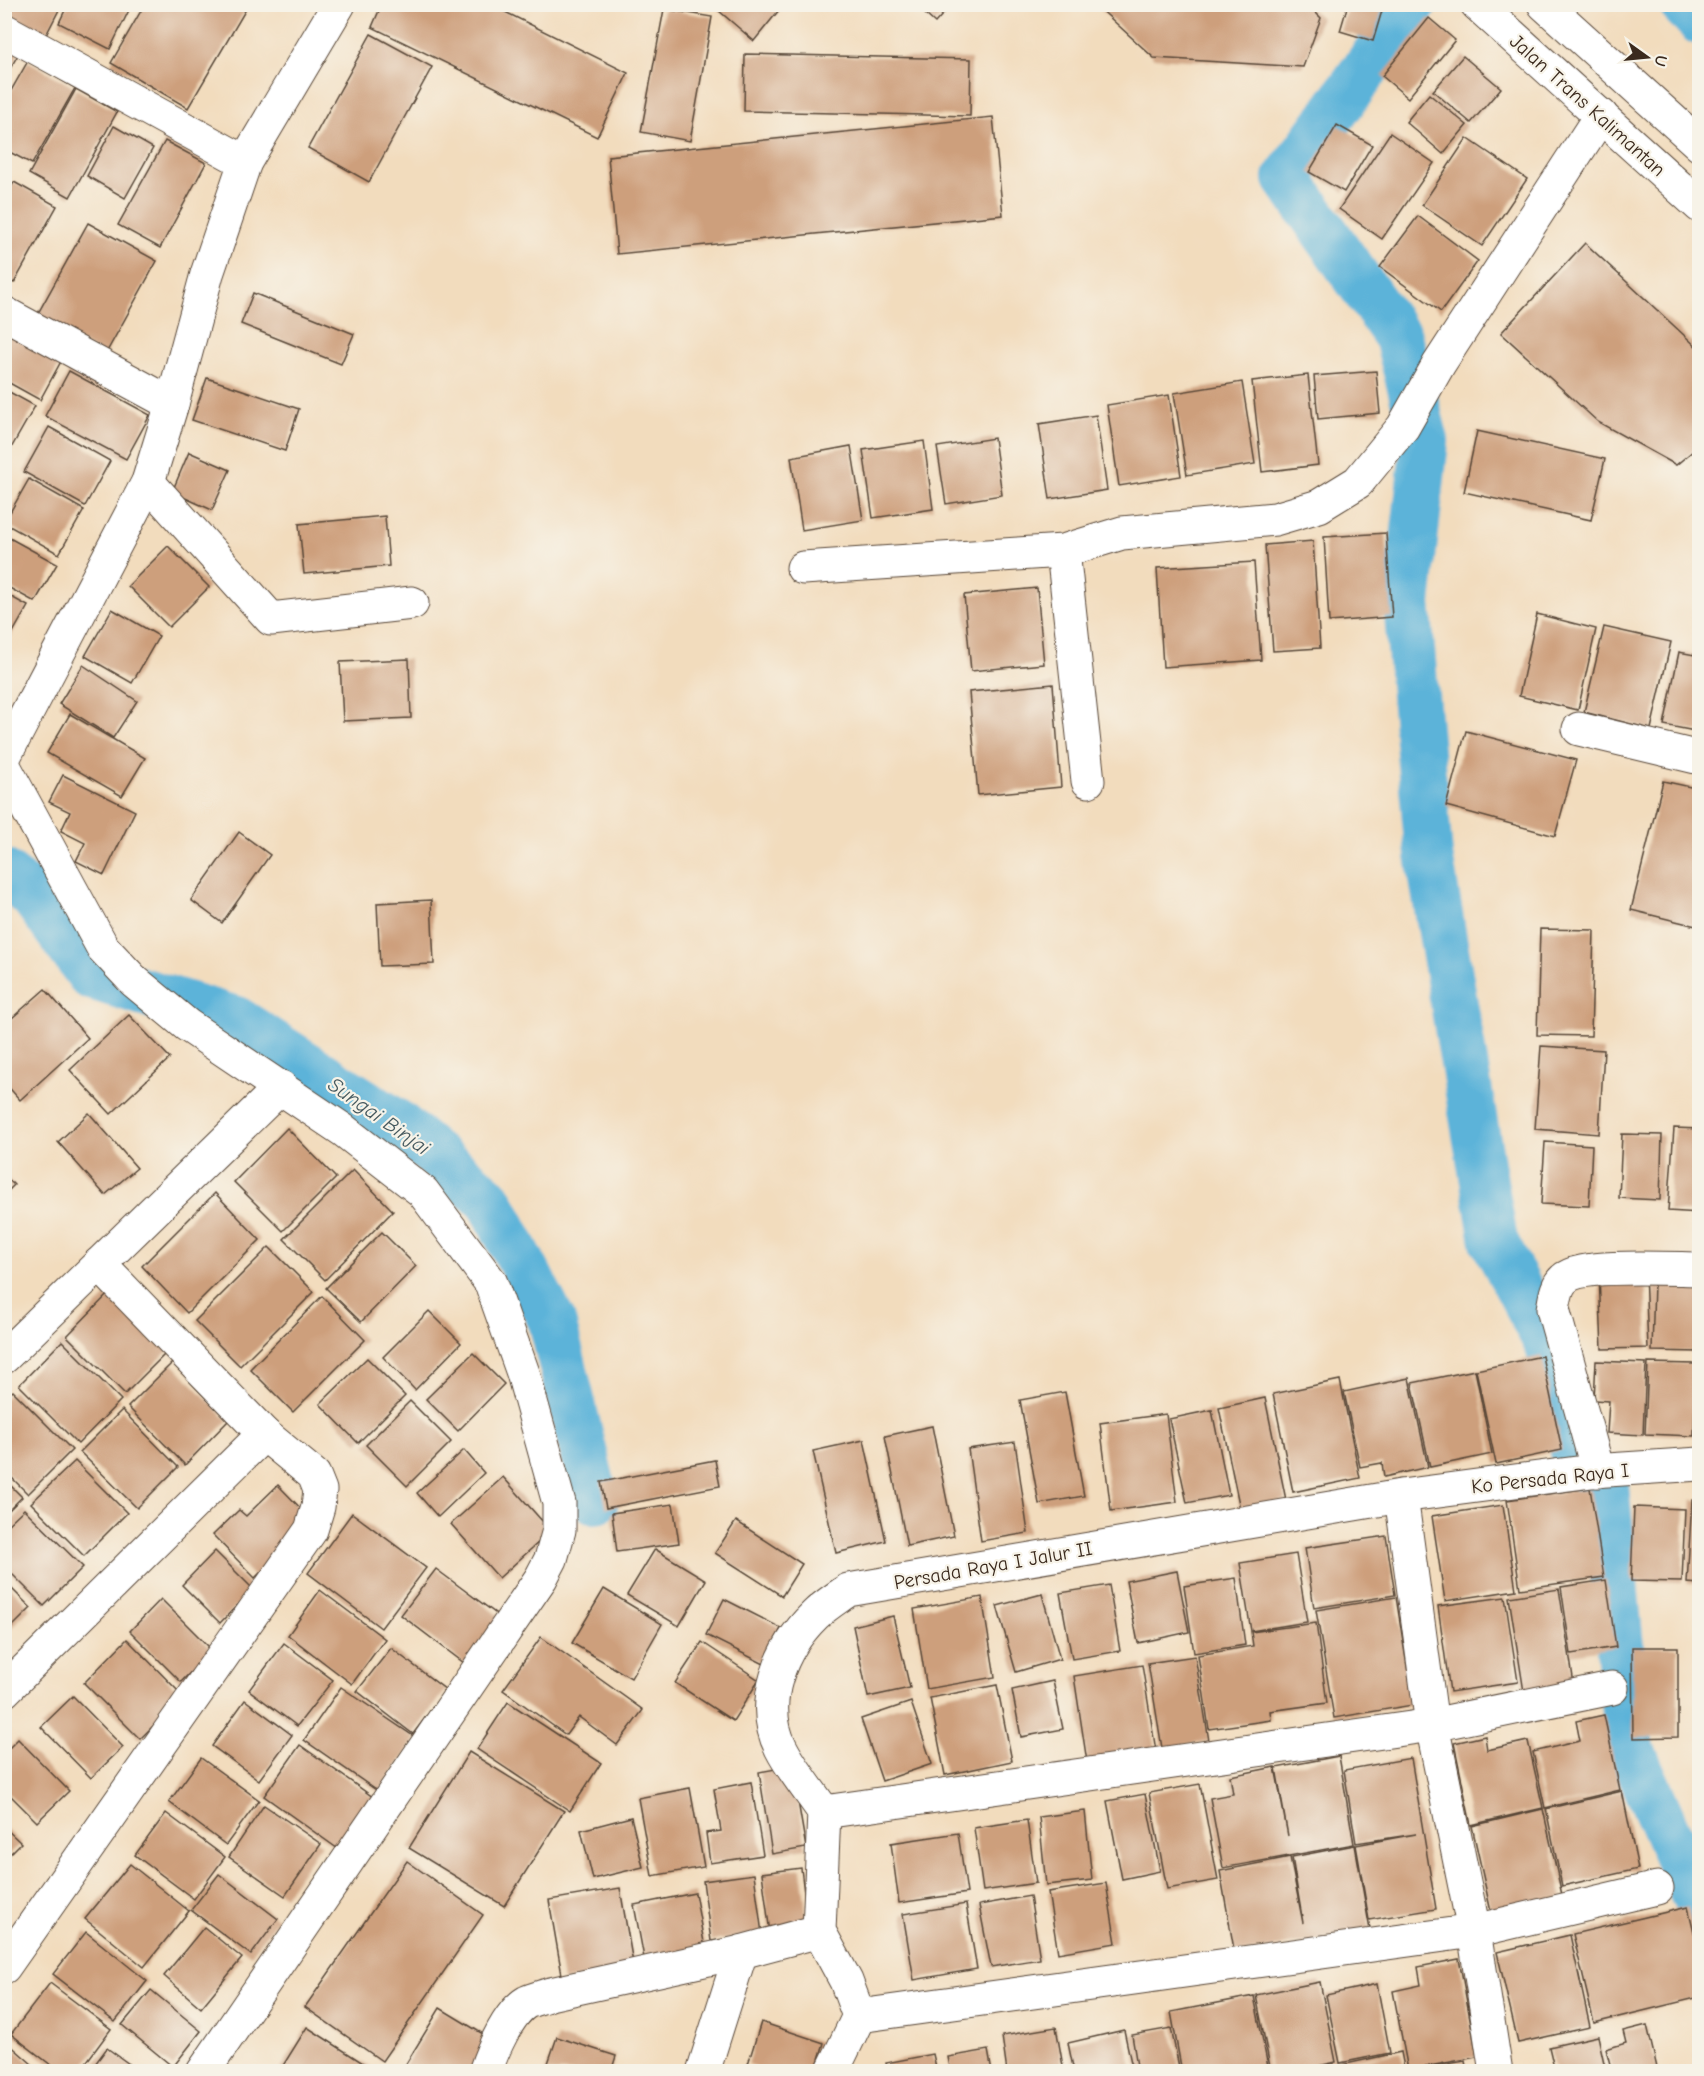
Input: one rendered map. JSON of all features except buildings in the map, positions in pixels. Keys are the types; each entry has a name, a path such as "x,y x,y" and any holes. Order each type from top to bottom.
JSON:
{"main road":[{"path":"4,757 148,482 172,404 207,274 245,162 339,4"},
{"name":"Jalan Trans Kalimantan","path":"1477,4 1700,206"},
{"path":"1544,4 1700,145"},
{"path":"4,30 245,162"},
{"path":"802,568 1064,551 1122,533 1275,519 1319,506 1358,482 1403,427 1439,364 1601,115"},
{"path":"4,313 172,404"},
{"path":"148,482 272,619 412,603"},
{"path":"1064,551 1088,781"},
{"path":"1579,729 1700,758"},
{"path":"4,766 103,948 134,981 188,1025 343,1130 423,1192 491,1282 523,1373 559,1503 559,1530 551,1559 541,1578 203,2072"},
{"path":"4,1357 281,1087"},
{"path":"4,1967 311,1530 318,1507 320,1490 314,1475 264,1434 99,1264"},
{"path":"1588,1472 1553,1309 1557,1289 1565,1277 1582,1271 1700,1269"},
{"path":"4,1691 264,1434"},
{"name":"Ko Persada Raya I","path":"1401,1496 1588,1472 1700,1464"},
{"path":"1401,1496 1432,1725 1474,1931 1496,2072"},
{"name":"Persada Raya I Jalur II","path":"824,1812 780,1747 771,1718 772,1690 790,1645 815,1614 848,1590 1401,1496"},
{"path":"832,2072 859,2016 846,1981 819,1931 824,1812 1432,1725 1612,1688"},
{"path":"859,2016 1474,1931 1657,1888"},
{"path":"485,2072 505,2026 525,2003 550,1994 741,1952 819,1931"},
{"path":"704,2072 741,1952"}],"waterway":[{"path":"1413,4 1287,178 1398,337 1425,441 1407,603 1429,855 1494,1241 1549,1346 1576,1459 1605,1485 1629,1745 1700,1908"},
{"path":"1683,4 1700,21"},
{"name":"Sungai Binjai","path":"4,873 33,896 91,976 236,1020 398,1124 489,1200 552,1321 595,1500"}]}
